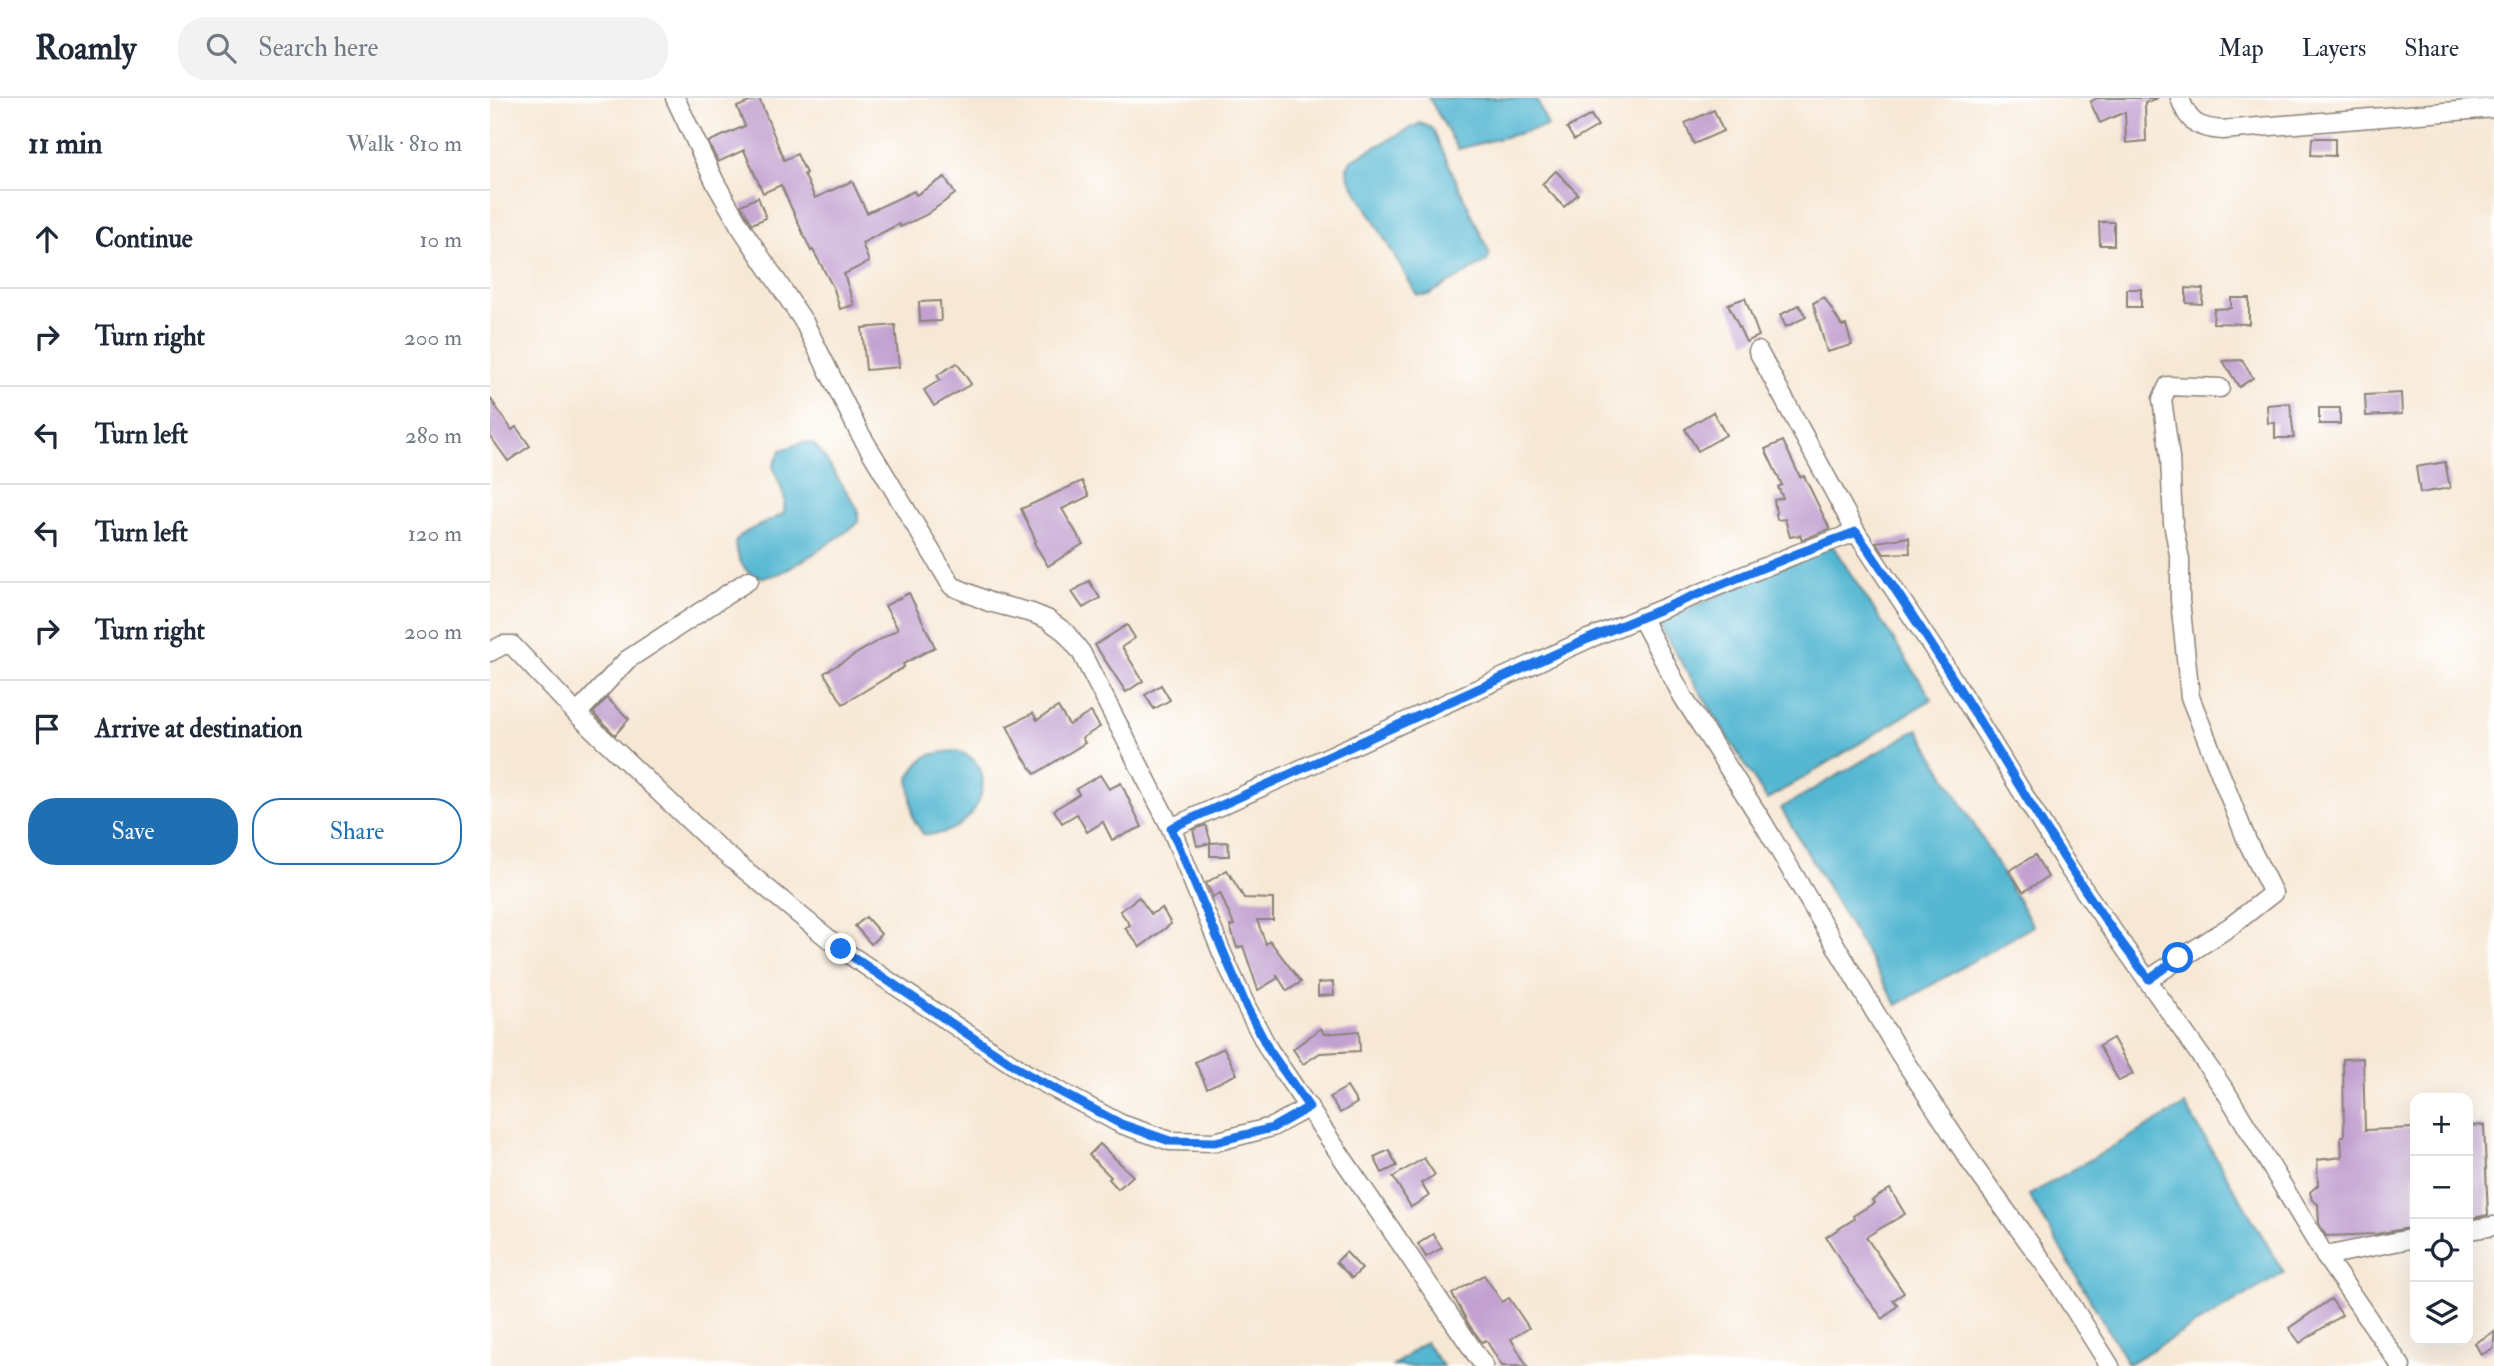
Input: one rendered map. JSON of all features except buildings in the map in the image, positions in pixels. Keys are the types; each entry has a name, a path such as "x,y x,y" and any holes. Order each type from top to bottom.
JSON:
{"street":[{"path":"675,98 716,184 740,226 804,322 859,432 952,586 989,602 1032,613 1065,632 1080,652 1171,828 1247,1008 1269,1050 1484,1366"},
{"path":"2180,98 2192,121 2204,128 2222,130 2494,108"},
{"path":"1758,351 1856,532 1941,660 2070,870 2226,1092 2325,1256 2401,1366"},
{"path":"2149,979 2231,926 2273,893 2246,841 2190,697 2180,600 2180,561 2173,523 2170,458 2162,399 2168,386 2220,388"},
{"path":"1171,828 1472,690 1641,617 1856,532"},
{"path":"577,714 628,660 749,580"},
{"path":"1641,617 1683,697 1762,821 1898,1051 1972,1164 2054,1277 2110,1366"},
{"path":"490,652 503,645 512,645 577,714 716,846 841,949 1027,1074 1121,1124 1170,1141 1215,1142 1272,1128 1309,1107"},
{"path":"2473,1229 2494,1227"},
{"path":"2325,1256 2410,1239"}],"water":[{"path":"1429,98 1536,98 1548,126 1458,149"},
{"path":"1420,123 1432,128 1490,254 1487,261 1428,295 1417,295 1348,176 1347,168 1351,160"},
{"path":"804,442 813,444 820,451 858,509 858,522 789,569 766,577 756,576 747,571 740,560 735,543 743,534 784,513 785,499 773,466 781,450"},
{"path":"1832,545 1932,699 1767,800 1657,623"},
{"path":"1918,729 2033,926 1897,1005 1781,808"},
{"path":"955,751 971,758 980,770 983,784 980,799 971,814 959,826 942,833 923,834 913,818 909,778 918,764 928,756"},
{"path":"2185,1105 2284,1273 2128,1364 2029,1195"},
{"path":"1425,1342 1443,1366 1393,1366"}],"route":[{"path":"841,949 1027,1074 1121,1124 1170,1141 1215,1142 1272,1128 1309,1107 1269,1050 1247,1008 1171,828 1234,802 1472,690 1588,639 1856,532 1941,660 2070,870 2127,951 2149,979 2178,958"}]}
